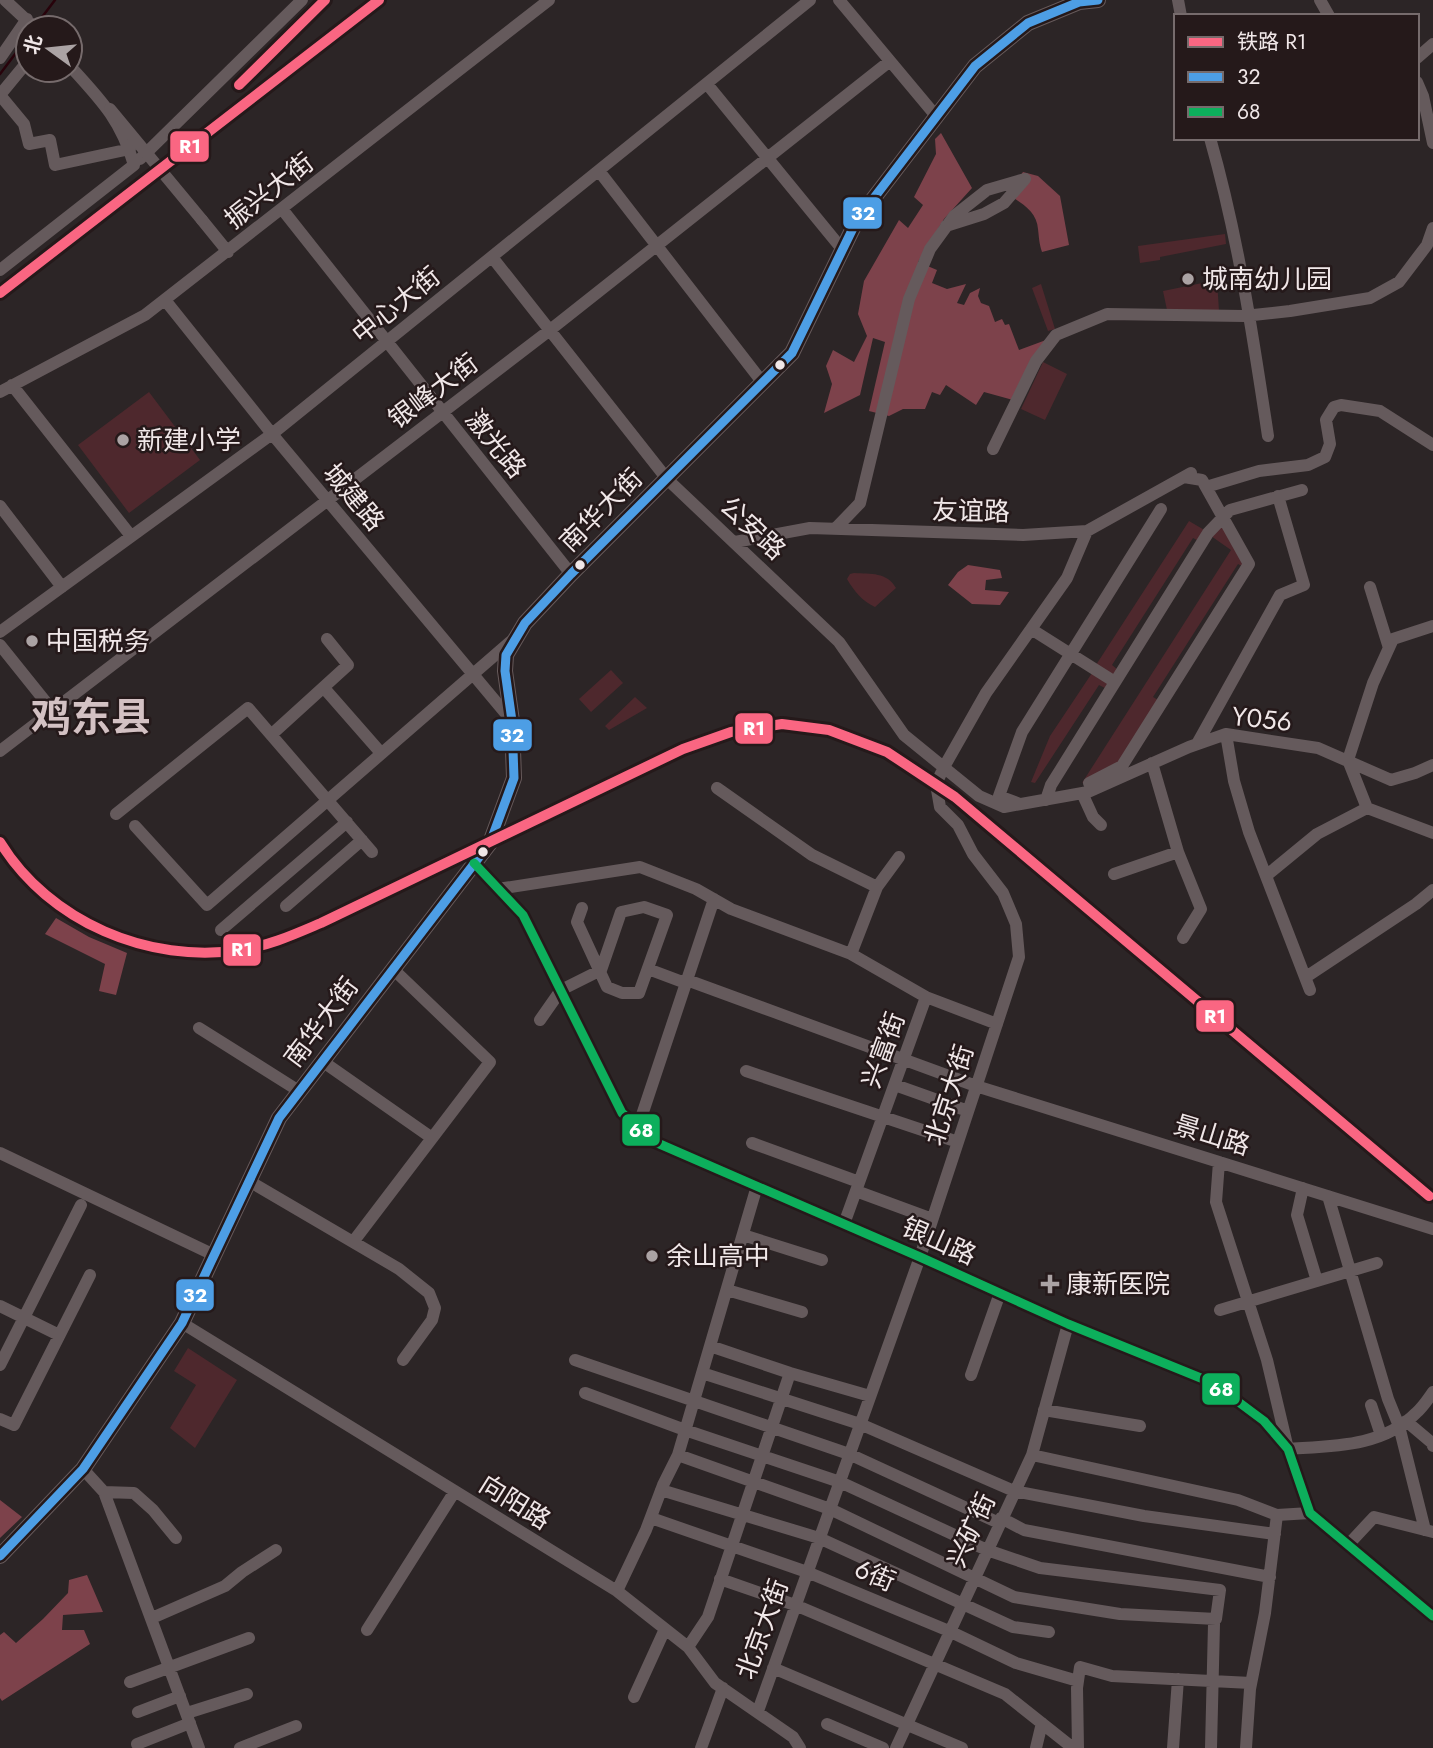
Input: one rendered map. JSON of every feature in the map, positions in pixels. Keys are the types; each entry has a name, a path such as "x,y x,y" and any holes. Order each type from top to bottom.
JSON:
{"main road":[{"name":"南华大街","path":"0,1556 83,1469 182,1323 279,1118 490,843 514,778 506,655 525,623 792,354 857,220 975,66 1028,23 1079,2 1098,0"}],"street":[{"path":"5,0 21,14"},
{"path":"2,263 30,248 134,165 302,0"},
{"name":"振兴大街","path":"0,392 145,315 549,0"},
{"name":"中心大街","path":"0,632 272,434 810,0"},
{"path":"839,0 936,116"},
{"path":"0,58 14,43"},
{"path":"1419,56 1433,44"},
{"name":"银峰大街","path":"0,751 550,330 890,61"},
{"path":"14,78 0,95 24,124 29,144 50,140 55,165 130,149"},
{"path":"84,81 228,251"},
{"path":"707,84 842,250"},
{"path":"1419,87 1433,144"},
{"path":"110,109 114,122 126,136 134,165"},
{"path":"1211,140 1223,182 1249,316 1268,436"},
{"path":"599,171 763,383"},
{"path":"835,529 860,503 909,299 930,249 946,226 954,216 987,190 1026,179 1004,204 984,215 946,226"},
{"name":"激光路","path":"282,209 571,574"},
{"path":"993,449 1036,361 1056,335 1107,314 1249,316 1370,298 1399,282 1427,244 1433,228"},
{"name":"公安路","path":"492,257 667,480 839,642 904,736 979,796 1004,807"},
{"name":"城建路","path":"165,300 272,434 512,721"},
{"path":"12,385 131,536"},
{"path":"1047,796 1083,786 1122,766 1250,564 1206,487 1259,471 1308,465 1325,457 1330,444 1326,421 1334,407 1341,405 1380,411 1433,445"},
{"name":"友谊路","path":"735,542 810,528 1023,535 1087,531 1188,475 1202,480 1206,487"},
{"path":"1047,796 1051,785 1208,533 1230,510 1302,490"},
{"path":"1197,744 1280,595 1304,585 1278,496"},
{"path":"0,506 62,587"},
{"path":"1020,804 999,796 1022,732 1161,509"},
{"name":"北京大街","path":"758,1711 920,1257 1019,957 1016,924 1003,893 973,854 958,825 940,807 936,784 986,693 1067,578 1087,531"},
{"path":"1370,586 1388,648"},
{"path":"1433,626 1393,639 1373,684 1348,760 1367,808 1433,833"},
{"path":"1031,629 1115,682"},
{"path":"271,735 348,666 327,639"},
{"path":"135,827 207,905 514,639"},
{"path":"0,645 53,711"},
{"path":"324,688 381,753"},
{"path":"116,814 248,708 372,852"},
{"path":"1226,734 1234,781 1249,832 1310,990"},
{"name":"Y056","path":"1004,807 1047,796 1082,793 1226,734 1318,748 1391,780 1433,765"},
{"path":"1152,763 1178,852 1201,909 1183,938"},
{"path":"717,788 812,855 877,887"},
{"path":"1082,793 1093,817 1101,825"},
{"path":"1267,875 1317,834 1367,808"},
{"path":"221,930 347,822"},
{"path":"286,906 362,840"},
{"path":"1114,874 1178,852"},
{"path":"851,954 877,887 899,857"},
{"name":"银山路","path":"474,863 523,915 622,1112 655,1142 1068,1324 1213,1383 1264,1420 1288,1449 1310,1513"},
{"name":"兴富街","path":"498,888 640,867 696,889 731,909 851,954 926,997 844,1224"},
{"path":"1306,977 1430,897"},
{"path":"638,1127 714,899"},
{"path":"540,1020 561,990 599,971 621,912 644,907 667,915 639,993 622,993 607,987 599,971 577,922 582,908"},
{"path":"353,1242 489,1062 393,969"},
{"name":"景山路","path":"648,969 680,981 687,980 976,1086 1433,1228"},
{"path":"926,997 997,1024"},
{"path":"199,1028 299,1091"},
{"path":"322,1061 432,1138"},
{"path":"746,1071 958,1142"},
{"path":"894,1085 968,1111"},
{"path":"752,1143 932,1219"},
{"path":"0,1153 214,1255"},
{"path":"1219,1162 1216,1202 1267,1360 1288,1449 1350,1445 1381,1435 1416,1414 1432,1396"},
{"path":"249,1181 399,1269 429,1293 435,1308 432,1320 403,1360"},
{"path":"617,1591 678,1455 757,1186"},
{"path":"1303,1188 1297,1215 1317,1281"},
{"path":"1328,1196 1349,1272 1402,1423 1429,1531 1374,1517 1348,1545"},
{"path":"0,1365 81,1205"},
{"path":"743,1235 822,1259"},
{"path":"1220,1310 1377,1264"},
{"path":"0,1419 14,1425 90,1275"},
{"path":"727,1290 802,1312"},
{"path":"971,1375 1000,1293"},
{"path":"0,1306 59,1335"},
{"name":"向阳路","path":"182,1323 617,1591 688,1647 715,1683 758,1711 793,1738 800,1748"},
{"name":"兴矿街","path":"896,1748 1032,1455 1068,1324"},
{"path":"710,1346 870,1396"},
{"path":"575,1360 849,1454 1024,1530 1270,1577"},
{"path":"702,1373 860,1424 1014,1491 1144,1516 1275,1534"},
{"path":"688,1647 708,1617 790,1373"},
{"path":"585,1393 839,1482 987,1550 1040,1568 1220,1590 1216,1619 1120,1614 1014,1597 830,1509 678,1455"},
{"path":"1371,1405 1381,1435"},
{"path":"1044,1410 1140,1426"},
{"path":"1402,1423 1433,1446"},
{"path":"1032,1455 1238,1500 1278,1515 1310,1513 1433,1616"},
{"path":"83,1469 104,1492 199,1748"},
{"path":"661,1490 819,1538 1013,1627 1049,1632"},
{"path":"367,1630 455,1491"},
{"path":"104,1492 134,1493 153,1510 176,1538"},
{"path":"1246,1748 1251,1683 1265,1613 1278,1515"},
{"name":"6街","path":"651,1518 807,1572 949,1631 1016,1663 1078,1681"},
{"path":"152,1618 225,1586 276,1550"},
{"path":"720,1579 795,1605 1005,1694 1075,1748"},
{"path":"1211,1748 1214,1624"},
{"path":"634,1697 665,1629"},
{"path":"130,1682 248,1638"},
{"path":"1075,1748 1080,1667 1112,1676 1251,1683"},
{"path":"773,1668 962,1748"},
{"path":"1173,1748 1178,1679"},
{"path":"701,1748 723,1688"},
{"path":"137,1744 188,1718 247,1694"},
{"path":"138,1712 180,1696"},
{"path":"1036,1748 1041,1723"},
{"path":"827,1724 883,1748"},
{"path":"240,1748 296,1726"}],"shaded area":[{"path":"941,133 972,188 944,219 918,262 937,270 932,283 947,289 966,284 957,303 964,305 970,293 980,288 978,296 981,303 989,306 995,322 1002,319 1005,325 1009,324 1019,350 1046,340 1013,400 984,392 976,405 946,385 940,395 932,392 925,409 903,409 889,416 869,411 885,342 873,338 860,395 824,413 832,384 826,366 833,350 854,362 867,336 858,314 864,281 899,220 908,228 923,205 914,197 936,154 935,139"},
{"path":"1023,172 1038,176 1060,196 1069,245 1042,252 1035,217 1007,194"},
{"path":"1225,234 1226,244 1140,263 1138,246"},
{"path":"1217,280 1219,311 1167,310 1163,291"},
{"path":"1041,284 1055,329 1048,331 1032,288"},
{"path":"1043,362 1067,374 1045,420 1021,409"},
{"path":"149,392 200,460 129,513 78,445"},
{"path":"1189,521 1206,531 1199,541 1193,538 1112,665 1118,670 1112,675 1096,665"},
{"path":"1220,526 1224,526 1244,567 1238,564 1153,697 1160,701 1120,764 1082,783 1231,550 1211,536"},
{"path":"968,565 1000,570 1002,578 986,580 985,590 1009,592 1000,605 972,604 948,585 958,572"},
{"path":"854,573 883,576 896,588 875,607 862,599 847,579"},
{"path":"611,670 623,683 591,712 579,699"},
{"path":"1092,673 1107,683 1107,689 1099,685 1035,783 1031,782 1050,736"},
{"path":"635,697 647,708 609,730 605,726"},
{"path":"56,918 89,937 127,953 116,995 99,991 105,964 45,934"},
{"path":"188,1348 237,1380 195,1448 170,1428 196,1385 174,1371"},
{"path":"0,1500 22,1517 0,1538"},
{"path":"87,1575 103,1612 63,1615 62,1630 84,1630 90,1644 2,1701 0,1635 4,1632 16,1643 68,1593 69,1580"}],"waterway":[{"path":"44,14 55,0"},
{"path":"0,74 14,56"}],"rail line":[{"name":"R1","path":"239,85 325,0"},
{"name":"R1","path":"0,293 379,0"},
{"name":"R1","path":"0,842 21,870 45,895 73,915 104,931 137,943 171,950 206,953 240,950 272,943 321,923 683,749 731,732 782,724 829,730 887,752 955,797 1429,1196"}],"transit line":[{"name":"32","path":"0,1556 83,1469 182,1323 279,1118 490,843 514,778 506,655 525,623 792,353 857,220 975,66 1028,23 1079,2 1098,0"},
{"name":"68","path":"474,863 523,915 622,1113 655,1142 1068,1324 1213,1383 1264,1421 1288,1449 1310,1513 1433,1616"}],"place":[{"name":"城南幼儿园","path":"1188,279"},
{"name":"新建小学","path":"123,440"},
{"name":"中国税务","path":"32,641"},
{"name":"余山高中","path":"652,1256"},
{"name":"康新医院","path":"1050,1284"}],"district":[{"name":"鸡东县","path":"91,717"}]}
